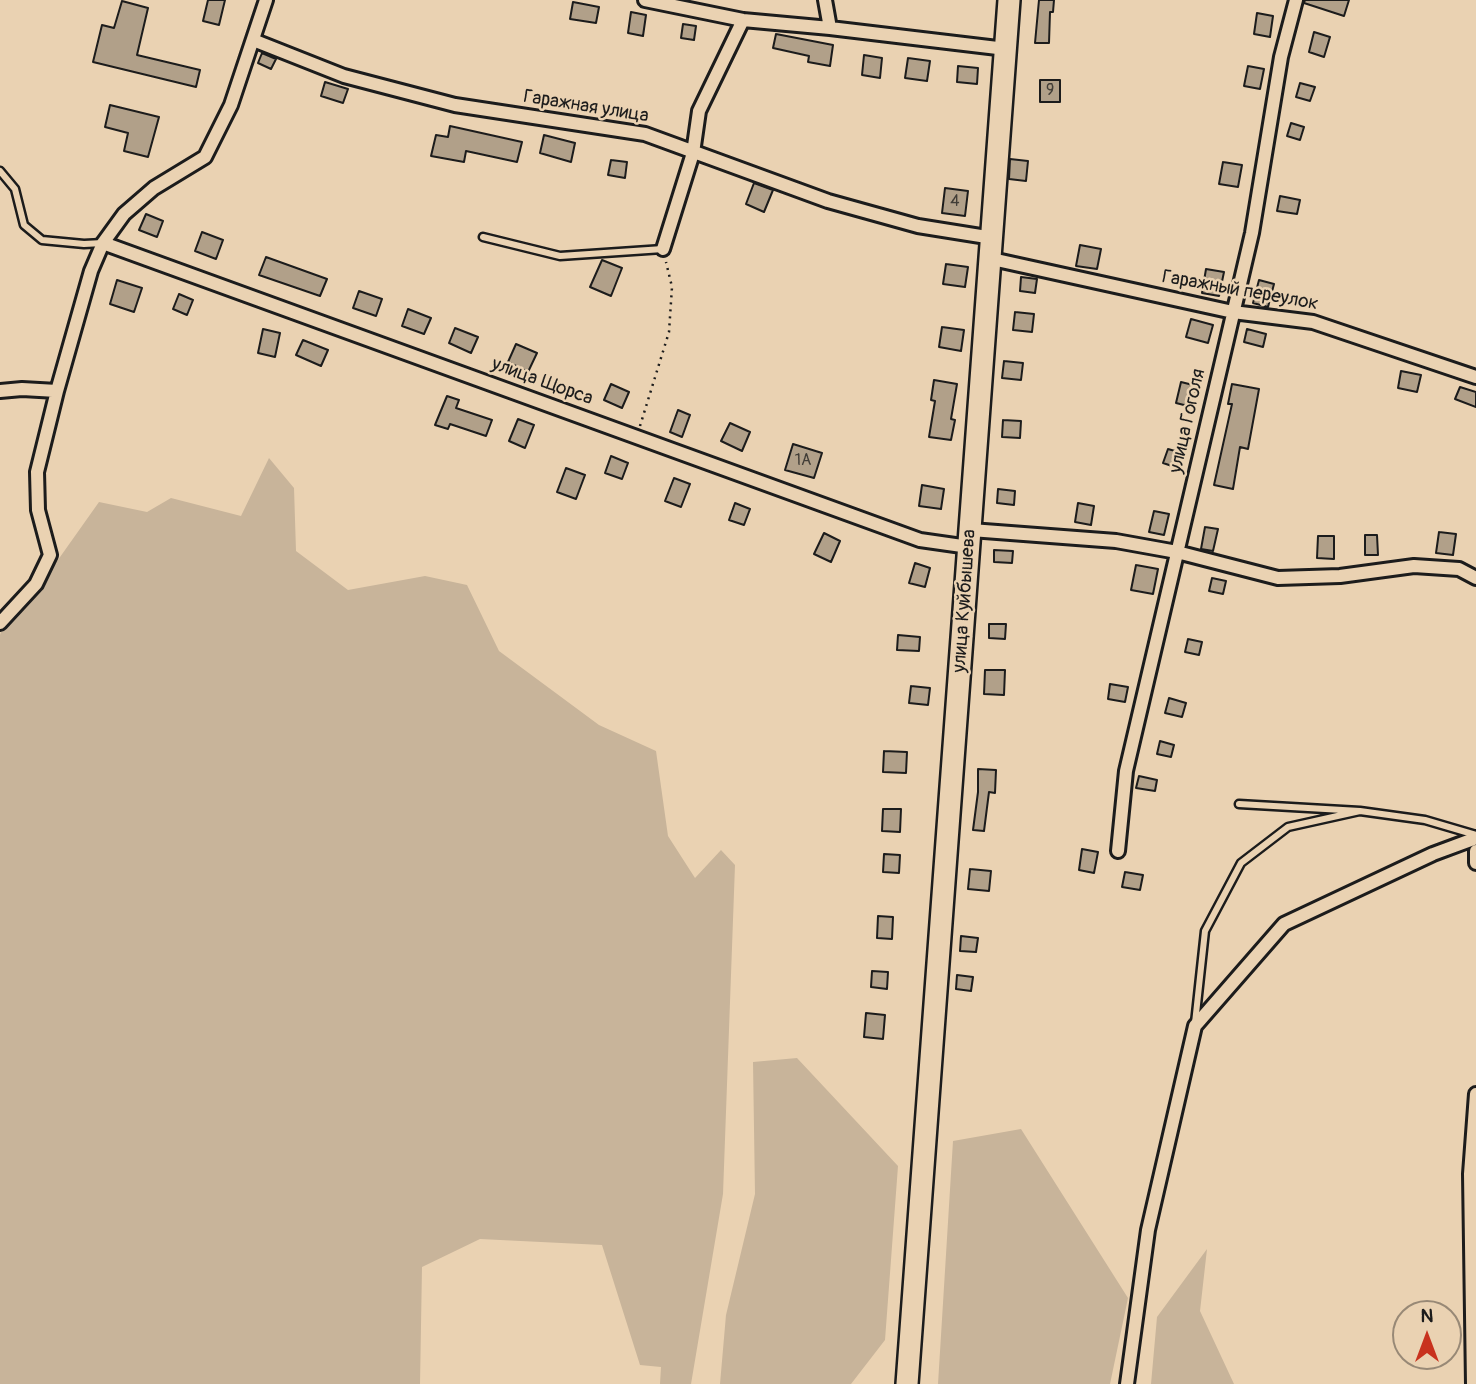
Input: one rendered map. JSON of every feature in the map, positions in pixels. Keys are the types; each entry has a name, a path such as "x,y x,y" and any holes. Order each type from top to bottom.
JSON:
{"highway":[{"name":"улица Куйбышева","path":"907,1384 993,248 1009,0"}],"street":[{"path":"0,622 36,584 50,555 38,510 37,472 91,271 103,243 124,214 154,188 205,157 231,105 266,0"},
{"path":"645,0 743,20 1006,48"},
{"path":"825,0 830,28"},
{"name":"улица Гоголя","path":"1118,851 1126,771 1252,233 1281,57 1296,0"},
{"path":"663,249 693,153 699,111 743,20"},
{"name":"Гаражная улица","path":"253,40 344,76 455,105 645,134 841,205 993,248"},
{"name":"улица Щорса","path":"103,243 920,540 1116,541 1177,552 1278,578 1340,576 1414,566 1459,569 1476,578"},
{"name":"Гаражный переулок","path":"993,248 1233,313 1313,322 1476,377"},
{"path":"0,390 57,391"},
{"path":"1127,1384 1148,1230 1195,1026 1284,924 1433,854 1476,837"},
{"path":"1476,851 1476,863"},
{"path":"1473,1384 1470,1174 1476,1094"}],"lane":[{"path":"0,171 15,189 24,226 42,240 103,243"},
{"path":"483,237 559,256 663,249"},
{"path":"1239,804 1360,811 1425,820 1476,837"},
{"path":"1195,1026 1205,931 1241,863 1288,827 1360,811"}],"path":[{"path":"636,436 669,332 672,287 663,249"}],"shaded area":[{"path":"269,458 294,488 296,551 348,590 425,576 467,585 499,651 599,725 656,751 668,836 695,878 721,850 735,865 723,1194 691,1384 660,1384 661,1367 640,1365 602,1245 480,1239 422,1267 420,1384 0,1384 0,635 12,598 31,598 99,502 147,512 171,498 241,516"},
{"path":"797,1058 898,1166 885,1340 851,1384 720,1384 726,1315 755,1194 753,1062"},
{"path":"1021,1129 1128,1298 1110,1384 938,1384 953,1141"},
{"path":"1207,1249 1200,1311 1234,1384 1151,1384 1157,1317"}],"building":[{"path":"208,0 225,0 219,25 203,21"},
{"path":"1039,0 1054,0 1053,12 1050,12 1049,43 1035,43"},
{"path":"1305,0 1349,0 1344,16 1304,3"},
{"path":"122,1 148,8 137,55 200,70 196,87 93,62 102,25 114,28"},
{"path":"573,2 599,7 596,23 570,19"},
{"path":"631,12 646,15 643,36 628,33"},
{"path":"1257,13 1273,16 1270,37 1254,34"},
{"path":"683,24 696,26 694,40 681,38"},
{"path":"1314,32 1330,37 1324,57 1309,52"},
{"path":"776,34 833,45 830,66 808,62 809,56 773,48"},
{"path":"262,53 276,59 271,69 258,63"},
{"path":"864,55 882,58 880,78 862,75"},
{"path":"908,58 930,61 927,81 905,78"},
{"path":"958,66 978,68 977,84 957,82"},
{"path":"1248,66 1264,69 1260,89 1244,86"},
{"path":"1040,80 1060,80 1060,102 1040,102"},
{"path":"325,82 348,89 343,103 321,96"},
{"path":"1300,83 1315,87 1310,101 1296,97"},
{"path":"110,105 159,117 148,157 124,151 128,133 105,127"},
{"path":"1291,123 1304,127 1300,140 1287,136"},
{"path":"450,126 522,142 517,162 466,151 464,162 431,156 436,135 448,137"},
{"path":"544,135 575,143 571,162 540,153"},
{"path":"1010,159 1028,161 1026,181 1009,179"},
{"path":"611,160 627,162 625,178 608,175"},
{"path":"1223,162 1242,165 1238,187 1219,184"},
{"path":"754,183 773,190 764,212 746,204"},
{"path":"945,188 968,191 965,216 942,213"},
{"path":"1280,196 1300,200 1297,214 1277,211"},
{"path":"146,214 163,221 157,237 139,230"},
{"path":"202,232 223,240 216,259 195,251"},
{"path":"1080,245 1101,249 1097,269 1076,266"},
{"path":"266,257 327,279 320,296 259,275"},
{"path":"602,260 622,268 611,296 590,287"},
{"path":"946,264 968,267 965,287 943,284"},
{"path":"1206,269 1224,272 1219,296 1202,293"},
{"path":"1021,277 1037,279 1035,293 1020,291"},
{"path":"117,280 142,288 134,312 110,304"},
{"path":"1259,280 1274,284 1268,307 1253,303"},
{"path":"359,291 382,299 376,316 353,308"},
{"path":"179,294 193,300 187,315 173,309"},
{"path":"408,309 431,318 424,334 402,326"},
{"path":"1015,312 1034,314 1032,332 1013,330"},
{"path":"1191,319 1213,325 1208,343 1186,337"},
{"path":"942,327 964,330 961,351 939,347"},
{"path":"455,328 478,337 471,353 449,343"},
{"path":"263,329 280,333 275,357 258,353"},
{"path":"1247,329 1266,334 1263,347 1244,342"},
{"path":"303,340 328,350 321,366 296,355"},
{"path":"516,344 537,353 528,372 508,362"},
{"path":"1004,361 1023,363 1021,380 1002,378"},
{"path":"1401,371 1421,375 1417,392 1398,388"},
{"path":"934,380 957,384 951,419 955,420 951,440 929,437 935,401 931,400"},
{"path":"1181,382 1197,386 1192,407 1176,403"},
{"path":"611,384 629,392 622,408 604,400"},
{"path":"1232,384 1259,389 1248,449 1240,447 1233,489 1214,485 1232,404 1228,404"},
{"path":"1460,387 1476,392 1476,407 1455,399"},
{"path":"447,396 459,400 456,408 492,420 486,436 450,424 448,429 435,425"},
{"path":"678,410 690,415 682,437 670,432"},
{"path":"518,419 534,425 525,448 509,441"},
{"path":"1003,420 1021,421 1020,438 1002,437"},
{"path":"730,423 750,432 742,451 721,441"},
{"path":"793,444 822,453 814,478 785,470"},
{"path":"1168,449 1182,453 1178,468 1163,463"},
{"path":"611,456 628,463 622,479 605,473"},
{"path":"566,468 585,475 576,499 557,492"},
{"path":"674,478 690,484 681,507 665,501"},
{"path":"922,485 944,489 941,509 919,506"},
{"path":"998,489 1015,491 1014,505 997,503"},
{"path":"735,503 750,509 744,525 729,520"},
{"path":"1078,503 1094,506 1091,525 1075,522"},
{"path":"1154,511 1169,514 1164,535 1149,532"},
{"path":"1205,527 1218,529 1213,551 1201,549"},
{"path":"1439,532 1456,534 1453,555 1436,553"},
{"path":"824,533 840,541 831,562 814,554"},
{"path":"1365,535 1377,535 1378,555 1365,555"},
{"path":"1318,536 1334,536 1334,559 1317,558"},
{"path":"994,550 1013,551 1012,563 994,562"},
{"path":"915,563 930,568 925,587 909,583"},
{"path":"1136,565 1158,569 1153,594 1131,590"},
{"path":"1212,578 1226,581 1223,594 1209,591"},
{"path":"989,624 1006,624 1005,639 989,638"},
{"path":"898,635 920,637 919,651 897,650"},
{"path":"1188,639 1202,642 1199,655 1185,652"},
{"path":"985,670 1005,670 1004,695 984,694"},
{"path":"1110,684 1128,687 1125,702 1108,699"},
{"path":"911,686 930,688 928,705 909,703"},
{"path":"1169,698 1186,703 1182,717 1165,713"},
{"path":"1160,741 1174,745 1171,757 1157,754"},
{"path":"884,751 907,752 906,773 883,772"},
{"path":"978,769 996,770 995,793 989,792 984,831 973,830"},
{"path":"1139,776 1157,780 1155,791 1136,788"},
{"path":"883,809 901,809 900,832 882,831"},
{"path":"1082,849 1098,852 1094,873 1079,870"},
{"path":"884,854 900,855 899,873 883,872"},
{"path":"970,869 991,871 989,891 968,889"},
{"path":"1125,872 1143,875 1140,890 1122,887"},
{"path":"878,916 893,917 892,939 877,938"},
{"path":"961,936 978,938 976,952 960,951"},
{"path":"872,971 888,972 887,989 871,987"},
{"path":"957,975 973,977 971,991 956,989"},
{"path":"866,1013 885,1015 883,1039 864,1037"}]}
